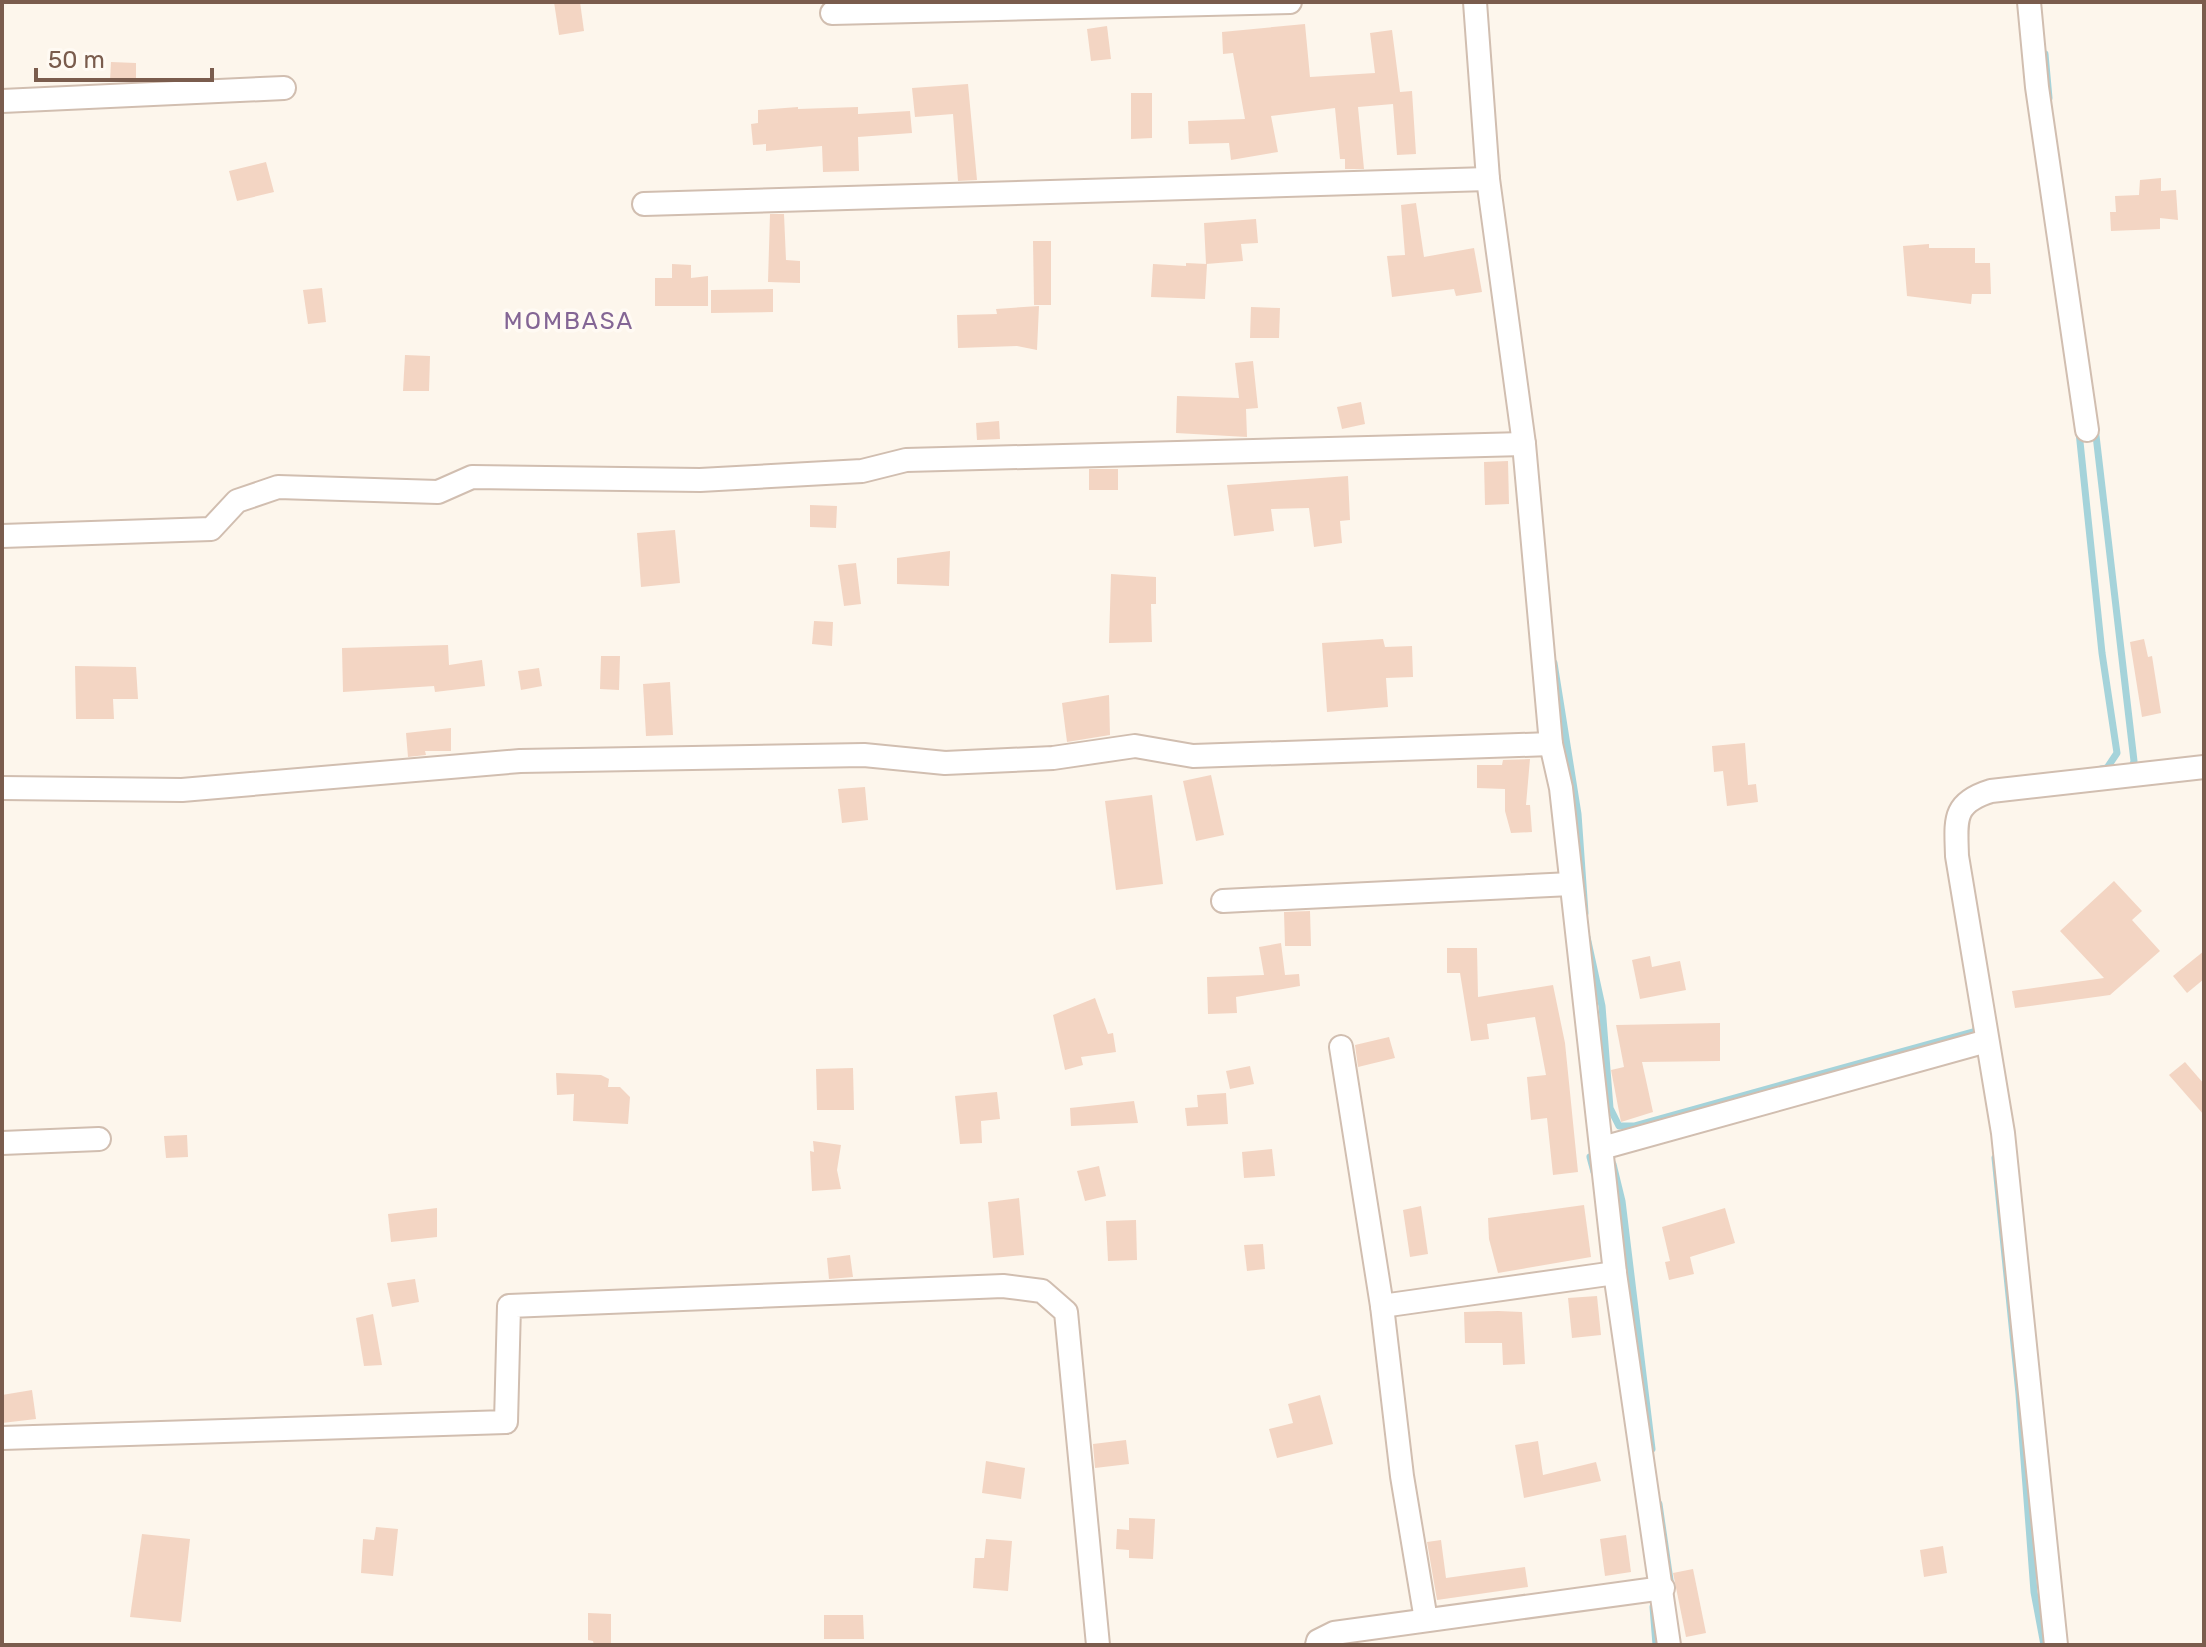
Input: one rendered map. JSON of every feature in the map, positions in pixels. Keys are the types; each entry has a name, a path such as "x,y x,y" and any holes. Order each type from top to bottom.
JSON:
{"street":[{"path":"832,13 1290,2"},
{"path":"1475,2 1488,179 1524,444 1551,744 1561,788 1615,1273 1669,1645"},
{"path":"2029,2 2042,118 2087,430"},
{"path":"2,101 284,88"},
{"path":"644,204 1488,179"},
{"path":"2,536 211,529 237,501 278,487 438,492 472,477 700,480 862,471 906,460 1524,444"},
{"path":"2,788 182,790 520,761 864,755 945,763 1053,758 1135,746 1193,756 1551,744"},
{"path":"2056,1645 2003,1133 1957,856 1957,817 1963,805 1973,797 1991,791 2204,767"},
{"path":"1223,901 1571,884"},
{"path":"1602,1148 1987,1041"},
{"path":"1341,1047 1382,1306 1402,1476 1426,1620"},
{"path":"2,1143 99,1139"},
{"path":"1382,1306 1615,1273"},
{"path":"2,1438 506,1422 509,1306 989,1287 1042,1291 1066,1312 1098,1645"},
{"path":"1317,1645 1318,1641 1334,1633 1663,1588"}],"building":[{"path":"554,2 580,2 584,31 559,35"},
{"path":"1305,24 1310,77 1375,73 1370,33 1392,30 1400,92 1412,91 1416,154 1397,155 1393,104 1358,107 1364,169 1345,169 1345,159 1340,159 1335,108 1271,116 1278,152 1231,160 1229,143 1189,144 1188,121 1245,119 1233,53 1223,54 1222,32"},
{"path":"1107,26 1111,59 1091,61 1087,29"},
{"path":"111,62 136,63 136,81 110,81"},
{"path":"968,84 977,180 958,181 953,114 915,117 912,88"},
{"path":"1131,93 1152,93 1152,138 1131,139"},
{"path":"858,107 858,114 910,111 912,133 858,137 859,171 823,172 822,146 766,151 766,144 753,145 751,124 758,123 758,110"},
{"path":"266,162 274,192 237,201 229,171"},
{"path":"2161,178 2161,191 2176,190 2178,220 2160,218 2160,229 2111,231 2110,212 2116,212 2115,196 2139,195 2140,180"},
{"path":"1416,203 1424,257 1474,248 1482,292 1456,296 1454,289 1392,297 1387,256 1405,255 1401,205"},
{"path":"770,214 784,214 786,260 800,261 800,283 768,282"},
{"path":"1256,219 1258,243 1241,244 1243,261 1206,264 1204,223"},
{"path":"1033,241 1051,241 1051,305 1034,305"},
{"path":"1929,244 1929,248 1975,248 1975,263 1990,263 1991,294 1972,294 1971,304 1907,296 1903,246"},
{"path":"1186,263 1207,264 1205,299 1151,297 1153,264 1186,266"},
{"path":"672,264 691,265 691,278 708,276 708,306 655,306 655,278 672,278"},
{"path":"322,288 326,322 308,324 303,290"},
{"path":"773,289 773,312 711,313 711,290"},
{"path":"1039,306 1037,350 1017,346 958,348 957,315 997,314 996,309"},
{"path":"1251,307 1280,308 1279,338 1250,338"},
{"path":"405,355 430,356 429,391 403,391"},
{"path":"1253,361 1258,408 1246,409 1247,437 1176,433 1177,396 1239,398 1235,363"},
{"path":"1361,402 1365,424 1342,429 1337,407"},
{"path":"999,421 1000,439 977,440 976,423"},
{"path":"1508,461 1509,504 1485,505 1484,462"},
{"path":"1089,469 1118,469 1118,490 1089,490"},
{"path":"1348,476 1350,520 1340,521 1342,543 1314,547 1309,508 1271,509 1274,531 1234,536 1227,485"},
{"path":"810,505 837,506 836,528 810,527"},
{"path":"675,530 680,583 641,587 637,533"},
{"path":"950,551 949,586 897,584 897,558"},
{"path":"856,563 861,604 844,606 838,565"},
{"path":"1111,574 1156,577 1156,604 1151,604 1152,642 1109,643"},
{"path":"814,621 833,622 832,646 812,644"},
{"path":"1383,639 1385,647 1412,646 1413,677 1386,678 1388,707 1327,712 1322,643"},
{"path":"2144,639 2148,657 2152,656 2161,713 2142,717 2130,642"},
{"path":"448,645 449,665 482,660 485,686 435,692 434,686 343,692 342,648"},
{"path":"601,656 620,656 619,690 600,689"},
{"path":"75,666 136,667 138,699 113,699 114,719 76,719"},
{"path":"539,668 542,686 521,690 518,671"},
{"path":"670,682 673,735 646,736 643,684"},
{"path":"1109,695 1110,735 1067,742 1062,703"},
{"path":"451,728 451,751 425,751 426,755 408,757 406,733"},
{"path":"1745,743 1748,785 1756,784 1758,802 1727,806 1723,771 1714,772 1712,746"},
{"path":"1530,759 1526,805 1530,805 1532,832 1511,833 1505,811 1505,789 1477,788 1477,765 1502,765 1503,760"},
{"path":"1211,775 1224,835 1196,841 1183,781"},
{"path":"865,787 868,820 842,823 838,789"},
{"path":"1152,795 1163,884 1116,890 1105,801"},
{"path":"2114,881 2142,911 2132,920 2160,951 2110,995 2015,1008 2012,991 2104,978 2060,931"},
{"path":"1310,911 1311,946 1285,946 1284,912"},
{"path":"1281,943 1285,975 1299,974 1300,986 1236,997 1237,1013 1208,1014 1207,977 1264,975 1259,947"},
{"path":"1447,948 1477,948 1478,997 1553,985 1565,1043 1578,1172 1553,1175 1547,1118 1531,1120 1527,1077 1546,1075 1535,1017 1487,1024 1489,1039 1471,1041 1460,973 1447,973"},
{"path":"2204,951 2204,979 2187,993 2173,976"},
{"path":"1650,956 1652,967 1680,961 1686,990 1640,999 1632,960"},
{"path":"1095,998 1108,1034 1113,1033 1116,1052 1081,1057 1083,1065 1065,1070 1053,1015"},
{"path":"1720,1023 1720,1061 1642,1062 1653,1112 1621,1122 1611,1070 1624,1067 1616,1025"},
{"path":"1389,1037 1395,1058 1358,1067 1355,1045"},
{"path":"2185,1062 2204,1084 2204,1115 2169,1075"},
{"path":"1250,1066 1254,1084 1230,1089 1226,1071"},
{"path":"853,1068 854,1110 817,1110 816,1069"},
{"path":"556,1073 601,1075 609,1079 608,1087 620,1087 630,1097 628,1124 573,1121 574,1094 557,1095"},
{"path":"997,1092 1000,1119 981,1121 982,1143 960,1144 955,1096"},
{"path":"1226,1093 1228,1124 1187,1126 1185,1108 1198,1107 1197,1095"},
{"path":"1134,1101 1138,1123 1071,1126 1070,1108"},
{"path":"187,1135 188,1157 166,1158 164,1136"},
{"path":"813,1141 841,1145 837,1170 841,1189 812,1191 810,1151 814,1152"},
{"path":"1272,1149 1275,1176 1244,1178 1242,1152"},
{"path":"1099,1166 1106,1196 1085,1201 1077,1171"},
{"path":"1019,1198 1024,1255 993,1258 988,1202"},
{"path":"1584,1205 1591,1257 1498,1273 1489,1239 1488,1218"},
{"path":"1421,1206 1428,1254 1410,1257 1403,1210"},
{"path":"437,1208 437,1237 391,1242 388,1214"},
{"path":"1725,1208 1735,1243 1690,1257 1694,1274 1669,1280 1665,1262 1670,1261 1662,1227"},
{"path":"1136,1220 1137,1260 1108,1261 1106,1221"},
{"path":"1263,1244 1265,1269 1247,1271 1244,1245"},
{"path":"850,1255 853,1277 829,1279 827,1258"},
{"path":"415,1279 419,1302 392,1307 387,1283"},
{"path":"1597,1296 1601,1335 1572,1338 1568,1298"},
{"path":"1464,1312 1522,1312 1525,1364 1503,1365 1502,1343 1465,1343"},
{"path":"373,1314 382,1365 364,1366 356,1318"},
{"path":"32,1390 36,1419 2,1423 2,1395"},
{"path":"1320,1395 1333,1444 1277,1458 1269,1429 1293,1423 1288,1404"},
{"path":"1126,1440 1129,1464 1095,1468 1093,1444"},
{"path":"1538,1441 1543,1475 1596,1462 1601,1481 1524,1498 1515,1445"},
{"path":"986,1461 1025,1468 1021,1499 982,1493"},
{"path":"1129,1518 1155,1519 1153,1559 1129,1558 1129,1550 1116,1549 1117,1529 1129,1530"},
{"path":"376,1527 398,1529 393,1576 361,1573 363,1539 374,1540"},
{"path":"142,1534 190,1539 181,1622 130,1617"},
{"path":"1626,1535 1631,1572 1605,1576 1600,1539"},
{"path":"986,1539 1012,1541 1008,1591 973,1588 975,1558 984,1558"},
{"path":"1441,1540 1446,1578 1525,1567 1528,1587 1437,1600 1427,1542"},
{"path":"1943,1546 1947,1573 1924,1577 1920,1550"},
{"path":"1693,1569 1706,1633 1686,1637 1673,1573"},
{"path":"588,1613 611,1614 611,1645 594,1645 593,1641 588,1640"},
{"path":"824,1615 863,1615 864,1639 824,1639"}],"waterway":[{"path":"2045,54 2049,98"},
{"path":"2095,427 2134,761 2131,771"},
{"path":"2079,432 2102,653 2117,753 2107,768 2101,769"},
{"path":"1554,663 1578,814 1585,913"},
{"path":"1587,937 1602,1006 1610,1108 1619,1126 1634,1126 1976,1031 1976,1023"},
{"path":"1590,1157 1594,1172"},
{"path":"1995,1158 2019,1394 2034,1592 2044,1645"},
{"path":"1613,1164 1622,1201 1652,1449"},
{"path":"1659,1504 1671,1587"},
{"path":"1653,1607 1656,1645"}],"district":[{"name":"MOMBASA","path":"569,321"}]}
